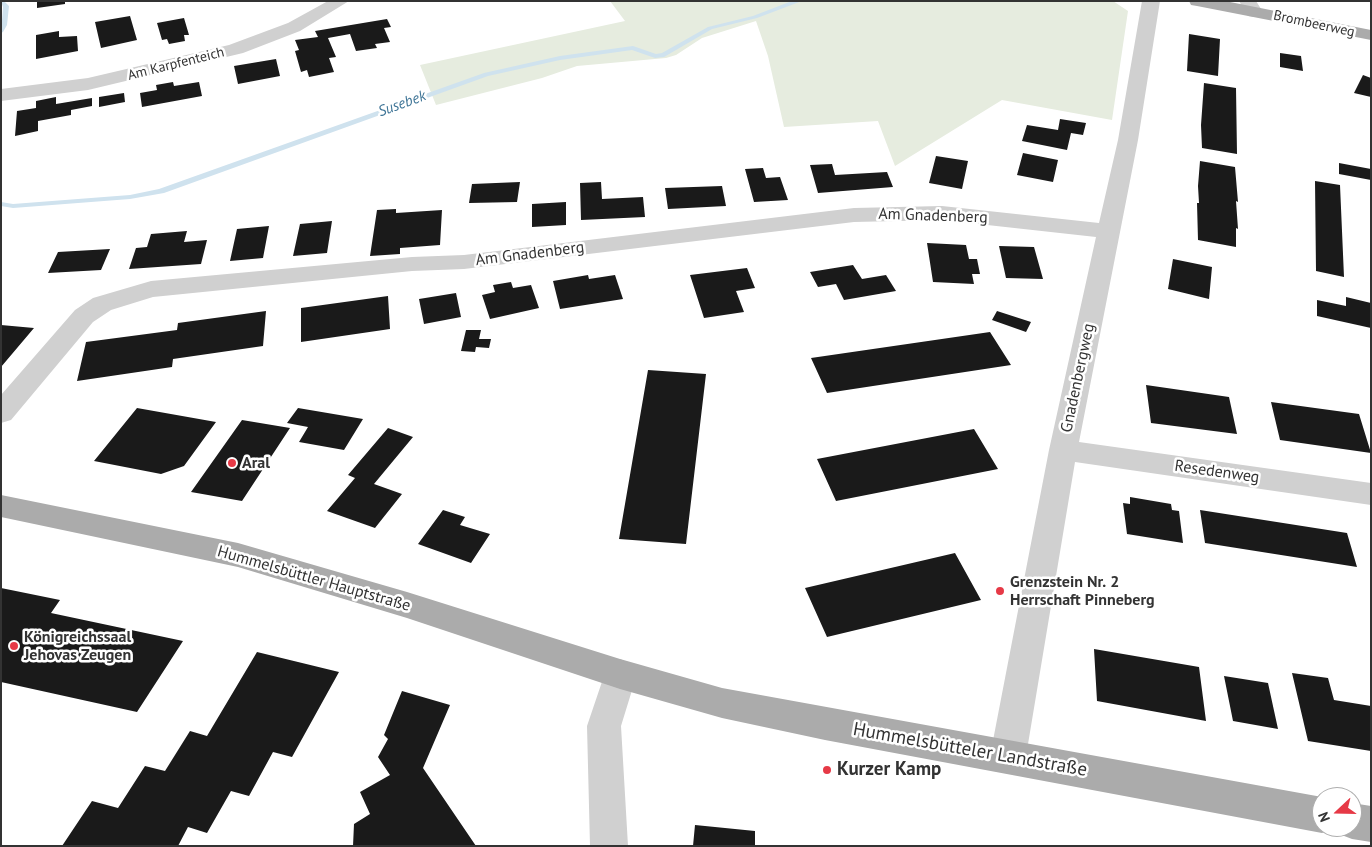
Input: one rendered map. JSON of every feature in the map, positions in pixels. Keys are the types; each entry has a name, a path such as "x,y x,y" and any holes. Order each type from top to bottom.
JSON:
{"main road":[{"name":"Brombeerweg","path":"1197,1 1251,6 1371,36"},
{"name":"Hummelsbüttler Hauptstraße","path":"1,506 238,555 407,606 620,674"},
{"name":"Hummelsbütteler Landstraße","path":"620,674 732,705 825,724 1312,813"}],"street":[{"name":"Am Karpfenteich","path":"1,95 88,84 174,66 236,49 294,27 341,1"},
{"name":"Gnadenbergweg","path":"1008,756 1063,450 1128,140 1151,1"},
{"name":"Am Gnadenberg","path":"1,412 84,316 102,304 151,289 412,264 464,262 854,215 942,213 1108,231"},
{"name":"Resedenweg","path":"1063,450 1371,494"},
{"path":"609,846 604,726 620,674"}],"shaded area":[{"path":"610,1 1113,1 1128,11 1112,120 1002,100 895,166 878,121 784,127 768,56 756,21 702,38 676,55 666,58 577,66 542,78 436,105 420,65 625,21"}],"building":[{"path":"37,1 65,1 65,4 37,8"},
{"path":"130,16 137,40 101,48 95,22"},
{"path":"184,18 189,35 184,35 185,41 169,44 167,39 162,40 157,23"},
{"path":"387,19 391,27 384,28 390,42 375,44 377,48 356,51 350,34 328,38 336,57 329,58 334,72 309,77 307,70 301,72 295,51 299,50 295,40 318,37 315,31"},
{"path":"59,31 59,37 77,36 78,51 36,59 36,35"},
{"path":"1189,34 1220,39 1218,76 1187,71"},
{"path":"1280,53 1301,56 1303,71 1280,67"},
{"path":"276,59 280,76 238,84 234,66"},
{"path":"1363,75 1371,78 1371,97 1354,93"},
{"path":"173,82 174,86 199,82 202,96 142,107 140,93 157,90 156,85"},
{"path":"1204,83 1236,88 1237,154 1202,148 1201,125"},
{"path":"124,93 125,102 99,107 99,97"},
{"path":"56,97 56,104 92,98 92,106 71,110 71,115 38,121 38,131 15,136 17,111 36,108 36,101"},
{"path":"1060,119 1086,123 1083,135 1071,133 1067,150 1022,141 1027,125 1058,130"},
{"path":"1023,153 1058,160 1053,182 1017,175"},
{"path":"936,156 968,161 962,189 929,183"},
{"path":"1200,161 1235,167 1238,202 1236,201 1238,229 1236,228 1236,247 1198,240 1197,203 1199,203"},
{"path":"1339,163 1371,169 1371,180 1339,174"},
{"path":"832,164 835,175 887,172 893,187 818,193 810,165"},
{"path":"763,168 766,178 780,177 788,200 754,202 745,169"},
{"path":"1315,181 1340,185 1344,277 1316,271"},
{"path":"520,182 517,202 469,203 472,184"},
{"path":"601,182 602,199 643,197 645,217 581,220 580,183"},
{"path":"722,186 726,206 668,209 665,188"},
{"path":"566,202 566,225 532,227 532,204"},
{"path":"396,209 396,213 442,210 440,245 400,248 400,254 370,256 377,210"},
{"path":"332,221 327,253 293,256 300,224"},
{"path":"269,226 263,258 230,261 237,229"},
{"path":"187,231 184,242 207,240 201,264 129,269 136,248 147,247 151,234"},
{"path":"927,243 966,245 969,259 977,259 980,274 972,274 974,284 933,282"},
{"path":"999,246 1034,247 1043,279 1006,278"},
{"path":"110,249 101,270 48,273 58,252"},
{"path":"1173,259 1212,267 1209,299 1168,289"},
{"path":"853,265 862,279 886,275 896,291 844,300 836,284 818,287 810,272"},
{"path":"747,268 755,288 736,291 744,312 704,318 690,275"},
{"path":"588,275 589,279 615,275 623,299 560,309 553,281"},
{"path":"511,282 513,288 531,285 539,308 490,319 482,295 495,292 493,285"},
{"path":"456,293 461,317 424,324 419,299"},
{"path":"388,296 390,329 301,342 301,308"},
{"path":"1346,297 1371,303 1371,328 1317,316 1317,300 1346,306"},
{"path":"266,311 263,346 173,359 172,367 77,381 86,342 177,330 178,323"},
{"path":"997,311 1031,322 1026,332 992,320"},
{"path":"1,325 34,328 1,367"},
{"path":"466,330 481,330 479,339 491,339 489,348 476,347 475,352 461,351"},
{"path":"990,332 1011,365 827,393 811,358"},
{"path":"648,370 706,374 686,544 619,539"},
{"path":"1146,385 1229,397 1237,434 1151,423"},
{"path":"1271,402 1359,414 1371,453 1280,440"},
{"path":"137,408 216,422 184,466 161,474 94,461"},
{"path":"298,408 363,419 344,450 299,442 308,427 287,423"},
{"path":"242,420 290,428 242,501 191,492"},
{"path":"388,428 413,437 374,484 402,494 375,528 327,511 355,478 348,475"},
{"path":"974,429 998,469 836,501 817,459"},
{"path":"1130,497 1171,504 1172,510 1179,511 1183,543 1127,534 1123,503 1130,504"},
{"path":"443,510 465,517 460,525 490,534 471,563 418,544"},
{"path":"1200,510 1347,533 1357,567 1205,543"},
{"path":"955,553 981,600 827,637 805,588"},
{"path":"1,588 60,600 51,613 183,641 137,712 1,682"},
{"path":"1094,649 1199,667 1206,721 1097,701"},
{"path":"257,652 339,672 292,757 273,752 249,796 231,791 207,833 188,827 178,846 62,846 92,801 118,808 145,766 165,771 190,731 207,736"},
{"path":"1292,673 1328,678 1334,700 1371,706 1371,751 1308,741"},
{"path":"1224,676 1268,683 1278,729 1233,721"},
{"path":"402,691 450,705 423,768 476,846 353,846 354,824 370,814 360,792 390,775 378,757 388,739 384,735"},
{"path":"695,825 755,831 755,846 693,846"}],"waterway":[{"name":"Susebek","path":"1,204 13,206 130,197 161,191 486,74 560,58 633,48 655,56 664,55 710,28 755,17 799,1"},
{"path":"1,2 6,6 4,25 1,31"}],"place":[{"name":"Aral","path":"232,463"},
{"name":"Grenzstein Nr. 2 Herrschaft Pinneberg","path":"1000,591"},
{"name":"Königreichssaal Jehovas Zeugen","path":"14,646"},
{"name":"Kurzer Kamp","path":"827,770"}]}
